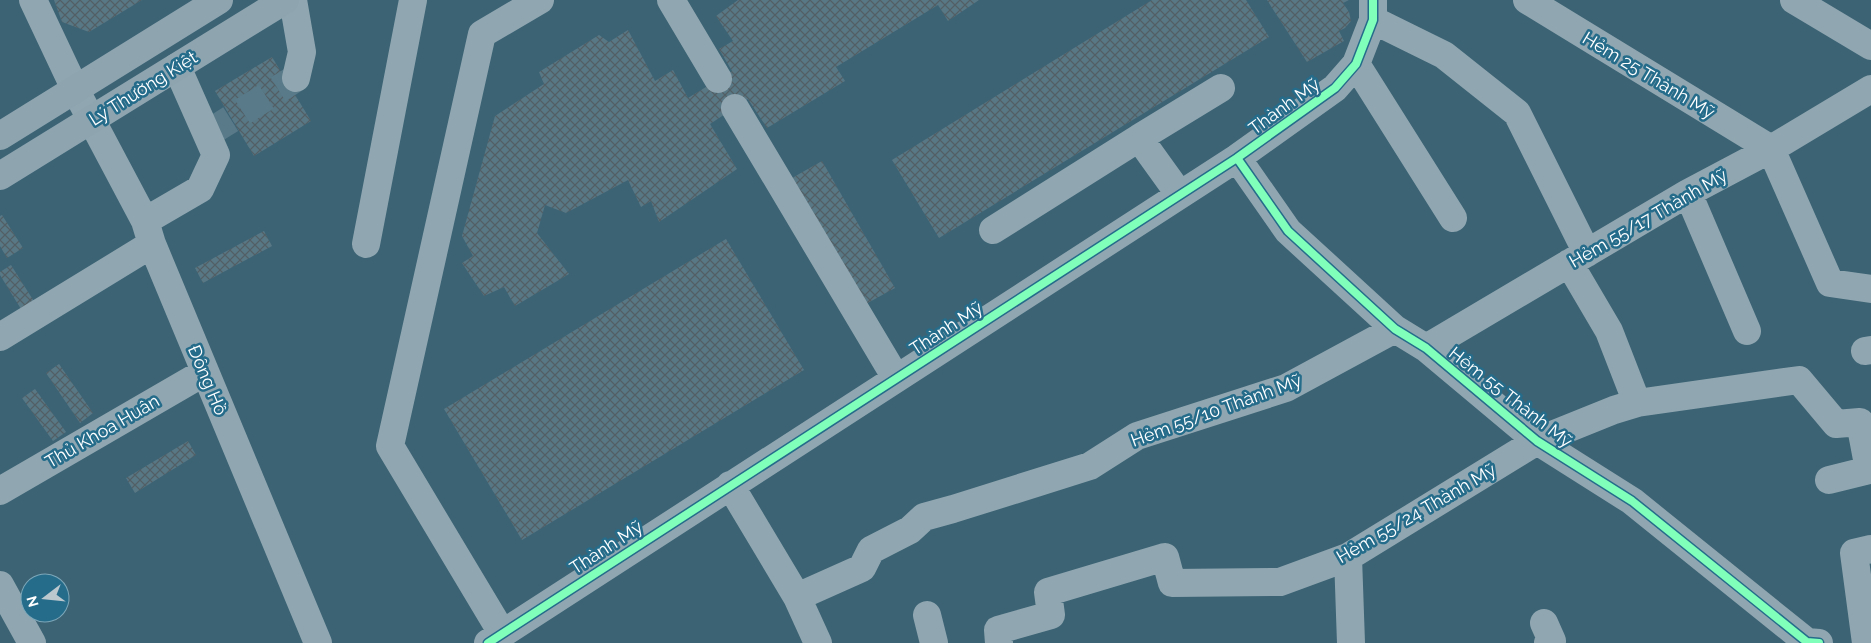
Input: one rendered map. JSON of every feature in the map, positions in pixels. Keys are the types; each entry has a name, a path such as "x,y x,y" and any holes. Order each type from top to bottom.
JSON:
{"main road":[{"name":"Lý Thường Kiệt","path":"0,136 219,0"},
{"name":"Lý Thường Kiệt","path":"0,176 285,0"}],"street":[{"name":"Đông Hồ","path":"32,0 148,233 318,643"},
{"path":"293,0 302,52 296,78"},
{"path":"366,244 413,0"},
{"path":"495,638 390,446 482,34 540,0"},
{"path":"671,0 718,79"},
{"name":"Hẻm 25 Thành Mỹ","path":"1527,0 1771,149"},
{"path":"1794,0 1871,46"},
{"path":"1373,10 1444,55 1516,113 1609,331 1636,403"},
{"name":"Thành Mỹ","path":"495,638 1237,158 1335,88 1356,64 1373,10"},
{"path":"1356,64 1453,218"},
{"path":"0,337 148,233 200,189 216,155 177,67"},
{"path":"993,230 1220,88"},
{"name":"Hẻm 55/17 Thành Mỹ","path":"1426,348 1688,193 1771,149 1871,89"},
{"path":"735,108 896,378"},
{"path":"1139,138 1180,195"},
{"path":"1771,149 1830,283 1871,289"},
{"name":"Hẻm 55 Thành Mỹ","path":"1237,158 1288,231 1394,329 1426,348 1537,441 1632,501 1807,643 1819,643"},
{"path":"1688,193 1747,331"},
{"name":"Hẻm 55/10 Thành Mỹ","path":"797,597 862,568 871,550 910,530 924,517 1090,466 1137,436 1286,388 1394,329"},
{"name":"Thủ Khoa Huân","path":"0,491 205,372"},
{"name":"Hẻm 55/24 Thành Mỹ","path":"999,643 998,630 1051,615 1048,592 1165,557 1172,583 1280,582 1348,556 1537,441 1636,403 1799,380 1836,424 1866,421"},
{"path":"1829,480 1870,470 1866,421"},
{"path":"730,485 797,597 818,643"},
{"path":"1866,643 1854,553 1871,549"},
{"path":"1348,556 1351,643"},
{"path":"0,585 32,643"},
{"path":"928,615 934,643"}],"building":[{"path":"54,0 142,0 89,32 62,22"},
{"path":"738,0 979,0 948,21 938,5 836,67 845,81 767,128 748,99 710,124 737,169 659,222 651,201 641,207 628,180 566,213 545,205 537,233 569,274 515,306 504,287 484,296 462,263 473,256 462,236 495,116 544,84 539,72 599,35 609,42 628,30 655,81 673,70 688,98 732,71 719,49 733,41 716,16"},
{"path":"1152,0 1246,0 1269,37 939,238 892,160"},
{"path":"1267,0 1349,0 1343,3 1349,12 1351,21 1345,28 1339,31 1344,41 1307,62"},
{"path":"272,57 311,121 254,156 215,91"},
{"path":"822,161 895,288 864,305 792,178"},
{"path":"2,215 23,248 7,258 0,246 0,216"},
{"path":"264,231 272,246 203,283 195,268"},
{"path":"726,239 804,370 522,540 444,409"},
{"path":"11,265 42,314 29,322 0,275 0,272"},
{"path":"59,364 93,413 80,423 46,373"},
{"path":"35,389 66,432 53,441 22,398"},
{"path":"188,441 196,455 135,493 126,478"}],"tunnel":[{"path":"207,134 296,78"}],"cycle path":[{"path":"488,643 1237,158 1335,88 1356,64 1373,20 1373,0"},
{"path":"1237,158 1288,231 1395,329 1426,348 1537,441 1632,501 1807,642 1819,643"}]}
